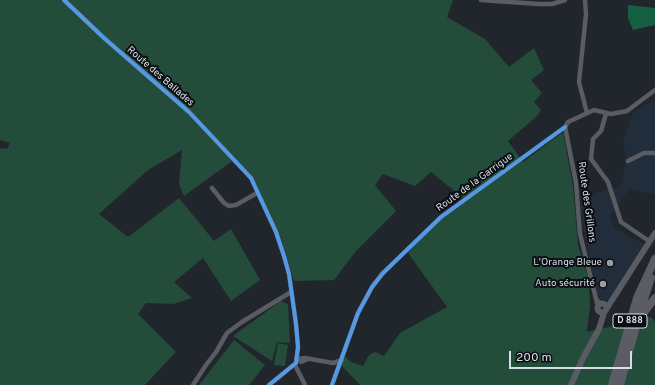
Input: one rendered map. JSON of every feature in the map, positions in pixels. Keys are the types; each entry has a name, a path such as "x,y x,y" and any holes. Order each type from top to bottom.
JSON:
{"highway":[{"name":"D 888","path":"612,385 637,298 655,259"},
{"name":"D 888","path":"625,365 648,285 655,270"},
{"path":"620,385 641,317 648,305 655,298"}],"street":[{"path":"481,0 552,4 565,0"},
{"path":"585,0 586,14 579,82 587,113"},
{"name":"Route des Ballades","path":"68,1 104,38 189,112 246,172 276,232 290,274 292,301 296,324 298,359 295,365 270,385"},
{"path":"565,127 568,122 597,110 606,114 627,111 655,90"},
{"path":"606,114 601,131 593,139 591,159 608,182 621,222 649,241"},
{"name":"Route des Grillons","path":"565,127 576,183 580,234 601,307"},
{"name":"Route de la Garrigue","path":"332,385 365,298 383,273 441,217 565,127"},
{"path":"628,160 644,153 655,153"},
{"path":"212,188 224,203 230,206 236,205 257,193"},
{"path":"571,385 583,358 599,329 601,307 612,301 655,233"},
{"path":"193,385 227,333 291,292"},
{"path":"281,299 292,301"},
{"path":"298,359 301,362 308,360 333,363 342,360"},
{"path":"295,365 305,385"}],"shaded area":[{"path":"655,99 655,194 629,189 609,217 616,229 644,244 609,301 597,298 580,207 581,196 621,187 627,159 623,142 633,113"}],"green space":[{"path":"0,0 453,0 447,17 485,39 509,67 534,48 544,70 531,80 542,93 534,102 541,110 537,116 508,141 523,162 563,132 573,186 578,245 589,279 590,305 587,332 651,317 655,322 655,385 360,385 341,365 345,356 351,362 363,366 369,355 375,352 384,356 400,333 447,307 408,253 440,218 463,198 431,172 415,186 383,174 375,185 396,211 356,251 334,280 294,281 282,241 254,179 235,159 184,196 179,184 182,150 148,170 99,214 128,237 179,198 214,241 231,229 260,280 231,301 203,258 174,282 192,298 173,304 146,303 138,314 176,352 145,385 0,385 0,148 7,149 10,143 0,140"},
{"path":"628,5 655,8 655,25 633,30 628,18"},
{"path":"281,301 288,304 290,343 277,342 272,361 233,336"},
{"path":"234,340 265,365 249,385 199,385"},
{"path":"278,343 288,345 285,366 274,365"}],"cycle path":[{"path":"64,0 104,38 189,112 251,178 276,232 284,256 289,274 296,324 298,347 296,363 269,385"},
{"path":"332,385 358,313 372,287 383,273 441,217 565,127"}],"place":[{"name":"L'Orange Bleue","path":"610,263"},
{"name":"Auto sécurité","path":"603,284"}]}
